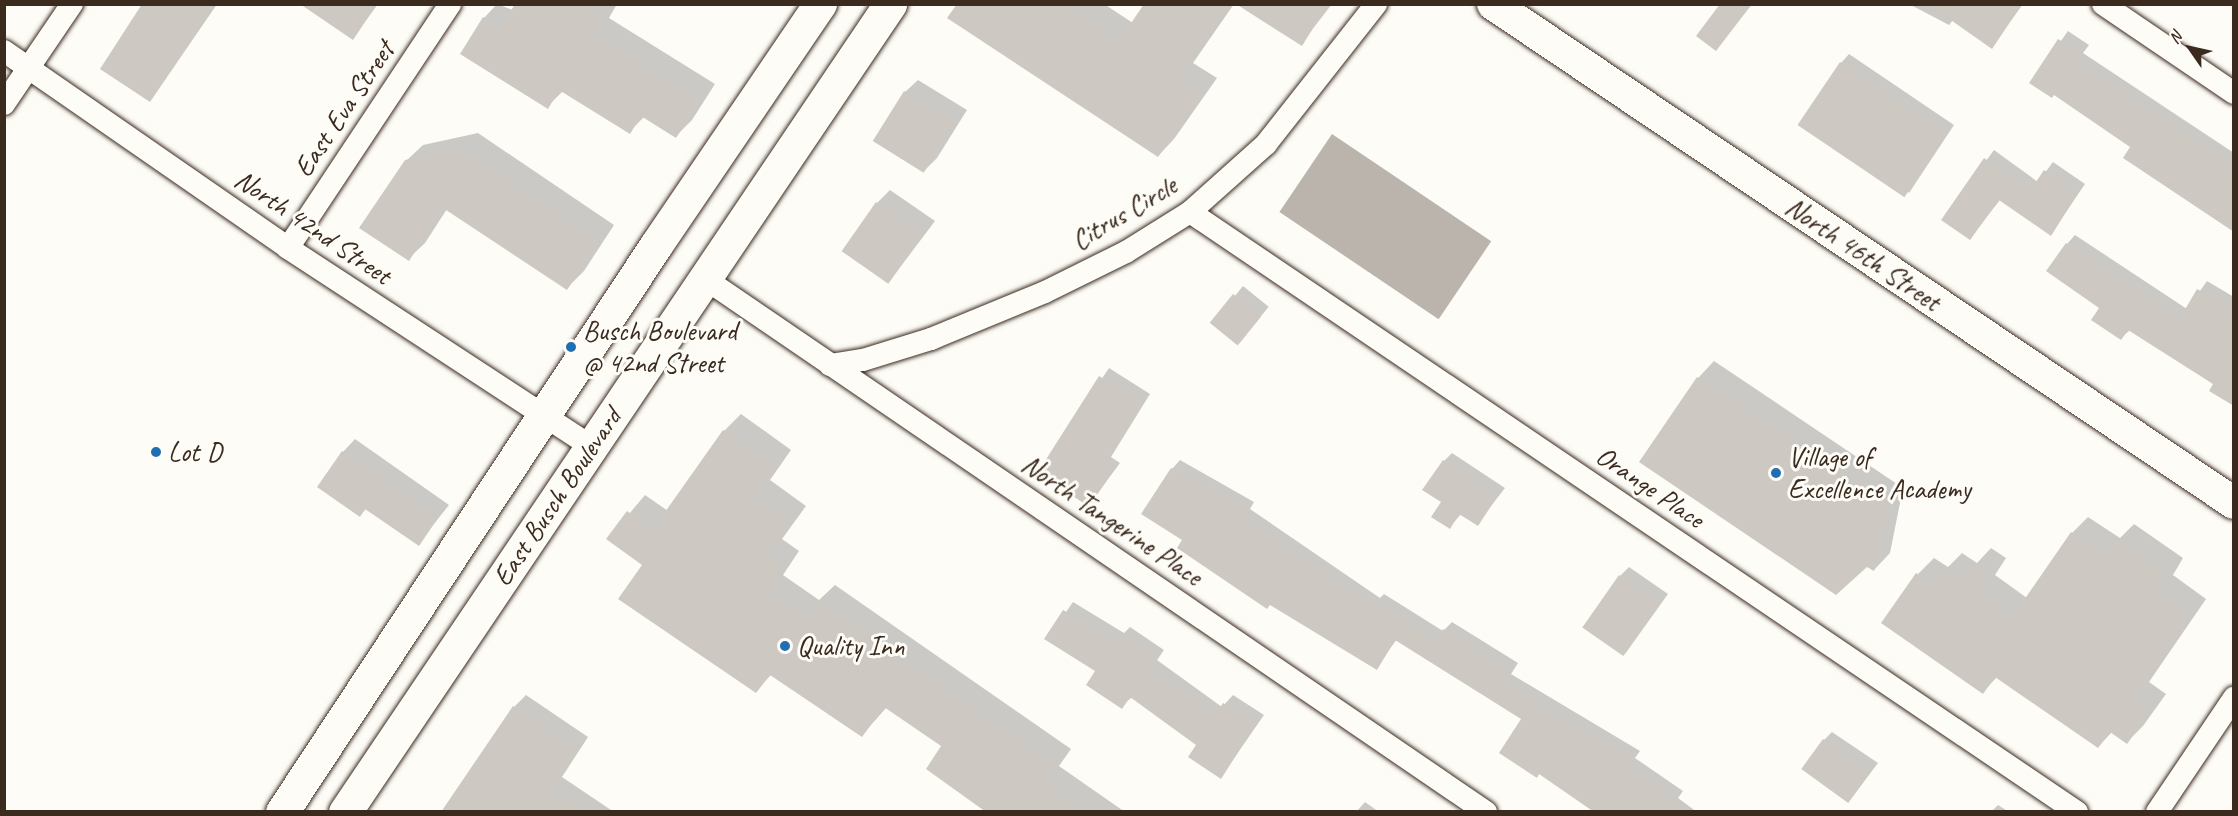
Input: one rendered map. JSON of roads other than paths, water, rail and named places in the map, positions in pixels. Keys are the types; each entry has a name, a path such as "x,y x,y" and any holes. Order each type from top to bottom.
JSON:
{"main road":[{"name":"East Busch Boulevard","path":"282,812 820,4"},
{"name":"East Busch Boulevard","path":"345,812 890,4"}],"street":[{"path":"4,104 72,4"},
{"name":"East Eva Street","path":"288,248 450,4"},
{"name":"Citrus Circle","path":"830,365 863,360 931,339 1045,292 1126,252 1190,212 1266,144 1376,4"},
{"name":"North 46th Street","path":"1493,4 2234,503"},
{"path":"2103,4 2234,93"},
{"name":"North 42nd Street","path":"4,51 288,248 591,446"},
{"name":"Orange Place","path":"1190,212 2077,812"},
{"name":"North Tangerine Place","path":"704,278 1486,812"},
{"path":"2157,812 2234,699"}],"place":[{"name":"Busch Boulevard @ 42nd Street","path":"571,347"},
{"name":"Lot D","path":"156,452"},
{"name":"Village of Excellence Academy","path":"1776,473"},
{"name":"Quality Inn","path":"785,646"}]}
